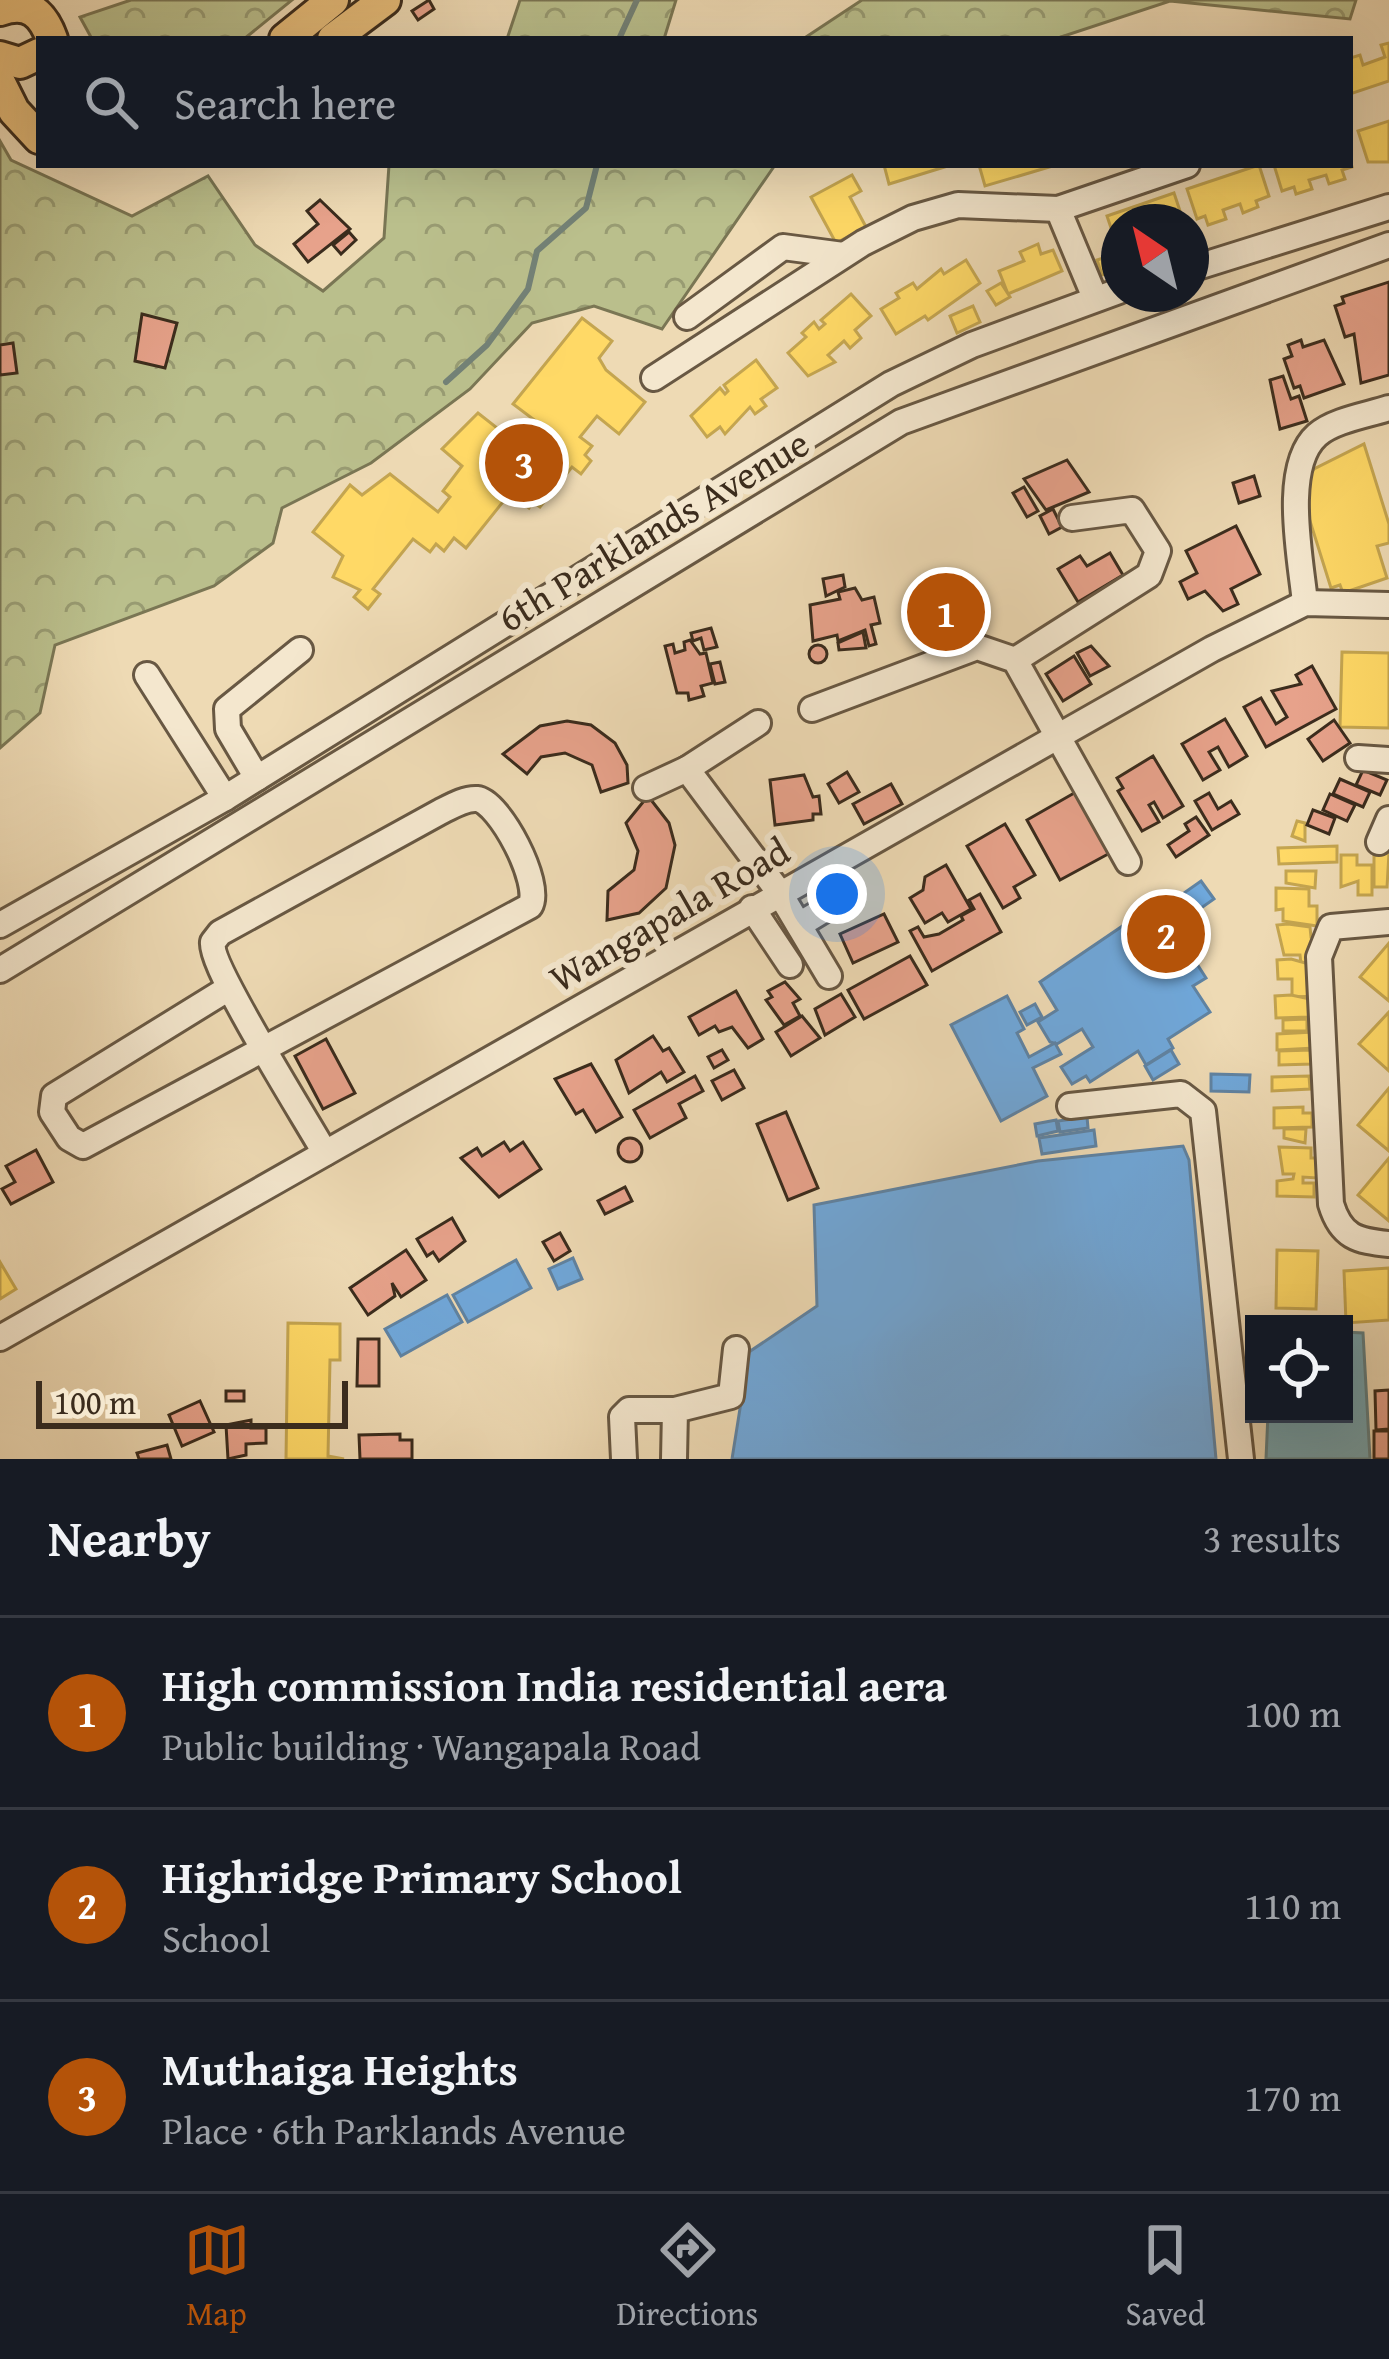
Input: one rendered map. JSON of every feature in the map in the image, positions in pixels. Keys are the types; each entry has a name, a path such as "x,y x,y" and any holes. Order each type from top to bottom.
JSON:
{"main road":[{"path":"289,36 333,0"},
{"path":"337,36 385,0"},
{"path":"7,4 31,5 47,30"},
{"path":"0,58 20,63 36,43"},
{"path":"0,82 14,111 36,135"}],"street":[{"path":"654,378 843,255 914,218 958,205 1058,209 1178,168"},
{"path":"1209,263 1389,207"},
{"path":"1058,209 1101,284"},
{"name":"6th Parklands Avenue","path":"0,970 901,422 1389,245"},
{"path":"687,317 783,247 843,255"},
{"name":"6th Parklands Avenue","path":"0,925 225,798 854,405 972,345 1101,296"},
{"path":"1305,603 1296,512 1299,463 1317,435 1389,408"},
{"path":"1016,660 1148,574 1155,564 1158,551 1132,510 1072,518"},
{"name":"Wangapala Road","path":"0,1338 1056,735 1305,603 1389,605"},
{"path":"812,709 977,646 1016,660 1128,862"},
{"path":"257,778 228,729 226,709 300,650"},
{"path":"147,675 225,798"},
{"path":"646,788 687,769 758,723"},
{"path":"1358,758 1389,760"},
{"path":"687,769 779,892 829,976"},
{"path":"229,988 54,1096 57,1122 82,1146 267,1049 530,906 537,890 533,877 491,804 477,799 440,812 220,933 210,951 229,988 267,1049 325,1153"},
{"path":"799,925 845,897"},
{"path":"752,908 790,965"},
{"path":"1389,922 1330,927 1319,958 1331,1204 1346,1234 1360,1242 1389,1244"},
{"path":"1070,1106 1181,1094 1203,1111 1241,1459"},
{"path":"624,1459 622,1418 629,1410 675,1410 731,1396 736,1349"},
{"path":"674,1459 675,1410"}],"green space":[{"path":"131,0 292,0 248,36 90,36 80,17"},
{"path":"520,0 676,0 665,36 508,36"},
{"path":"862,0 1356,0 1350,19 1170,1 1064,36 808,36"},
{"path":"0,141 11,160 132,216 208,176 255,245 323,291 384,238 389,168 773,168 662,329 594,306 532,323 470,389 371,463 282,508 273,543 214,586 55,645 40,713 0,748"}],"building: Homes":[{"path":"1389,43 1389,81 1353,93 1353,57 1360,55 1363,65 1385,57 1381,45"},
{"path":"1389,121 1389,162 1368,162 1358,131"},
{"path":"885,168 941,168 889,184"},
{"path":"980,168 1046,168 985,186"},
{"path":"1250,168 1260,168 1269,196 1243,213 1240,204 1223,210 1226,219 1209,225 1209,204 1192,204 1187,189"},
{"path":"1275,168 1349,168 1342,170 1345,179 1329,184 1326,175 1309,180 1312,189 1296,194 1294,187 1282,191"},
{"path":"852,175 861,191 850,197 866,227 836,243 811,197"},
{"path":"1174,193 1178,204 1142,204"},
{"path":"1038,244 1041,254 1053,250 1062,271 1008,294 999,271 1024,261 1020,252"},
{"path":"966,260 980,283 928,320 925,316 896,334 881,309 899,298 896,293 913,283 917,289 941,269 944,274"},
{"path":"1001,283 1010,297 996,305 987,291"},
{"path":"851,294 871,316 855,330 861,338 850,348 844,341 828,355 835,362 808,376 788,353 806,337 802,333 814,322 819,329 825,324 821,320"},
{"path":"973,306 980,322 957,333 950,316"},
{"path":"582,318 612,341 599,358 606,370 645,402 619,434 597,416 580,437 592,446 585,455 591,461 581,474 572,467 540,507 533,502 529,508 510,493 466,548 454,538 444,551 436,544 430,552 413,539 373,589 380,594 368,609 354,597 360,590 333,577 343,556 313,532 350,485 362,495 390,474 438,512 450,497 443,491 462,466 442,449 478,413 538,460 548,446 537,438 545,428 513,404"},
{"path":"756,360 777,388 761,399 766,406 755,414 750,407 725,434 720,427 707,437 691,416 720,388 725,394 724,385"},
{"path":"1364,444 1389,524 1389,543 1377,546 1387,578 1343,593 1340,585 1331,588 1300,489 1314,469"},
{"path":"1342,652 1389,653 1389,728 1340,727"},
{"path":"1297,821 1305,823 1305,841 1292,836"},
{"path":"1337,846 1337,862 1279,864 1278,848"},
{"path":"1389,853 1387,887 1374,887 1374,854"},
{"path":"1341,855 1357,855 1357,865 1372,865 1372,895 1358,895 1358,881 1341,887"},
{"path":"1286,871 1316,871 1315,888 1286,883"},
{"path":"1276,888 1309,889 1309,906 1317,906 1317,926 1283,921 1283,909 1276,910"},
{"path":"1277,925 1310,927 1311,937 1317,937 1318,963 1301,964 1300,955 1284,955"},
{"path":"1389,943 1389,1001 1360,977"},
{"path":"1277,960 1309,964 1317,996 1292,997 1292,979 1278,979"},
{"path":"1275,996 1310,999 1310,1017 1276,1018"},
{"path":"1389,1012 1389,1071 1359,1044"},
{"path":"1307,1019 1307,1031 1283,1031 1283,1020"},
{"path":"1314,1032 1315,1048 1277,1050 1277,1034"},
{"path":"1312,1050 1312,1064 1279,1065 1279,1051"},
{"path":"1309,1076 1310,1089 1272,1091 1272,1077"},
{"path":"1389,1088 1389,1151 1358,1125"},
{"path":"1303,1107 1303,1113 1312,1113 1312,1127 1274,1128 1274,1108"},
{"path":"1284,1129 1306,1129 1305,1143 1284,1138"},
{"path":"1279,1147 1311,1148 1311,1158 1317,1158 1317,1178 1303,1177 1303,1183 1314,1183 1314,1197 1277,1196 1277,1181 1293,1179 1294,1174 1283,1174"},
{"path":"1389,1158 1389,1221 1358,1195"},
{"path":"1277,1250 1318,1251 1316,1309 1276,1308"},
{"path":"0,1262 16,1289 0,1299"},
{"path":"1389,1268 1389,1320 1353,1323 1353,1315 1346,1315 1344,1271"},
{"path":"288,1323 340,1324 340,1360 330,1360 328,1456 344,1459 286,1459"}],"building: Schools":[{"path":"1201,881 1214,899 1177,925 1164,907"},
{"path":"1152,913 1181,959 1190,953 1206,978 1193,986 1210,1012 1168,1039 1173,1048 1146,1065 1138,1051 1090,1082 1086,1076 1072,1084 1061,1067 1093,1047 1082,1029 1057,1044 1050,1042 1038,1022 1057,1010 1040,982 1127,923 1130,928"},
{"path":"1007,996 1024,1029 1017,1033 1029,1057 1055,1043 1061,1054 1033,1068 1047,1096 1001,1121 951,1025"},
{"path":"1035,1004 1042,1017 1027,1025 1020,1012"},
{"path":"1171,1050 1179,1064 1153,1080 1145,1066"},
{"path":"1211,1074 1250,1075 1249,1092 1211,1091"},
{"path":"1087,1117 1088,1128 1060,1132 1058,1121"},
{"path":"1056,1120 1058,1131 1037,1136 1035,1124"},
{"path":"1094,1130 1096,1146 1042,1154 1039,1138"},
{"path":"1183,1146 1189,1160 1216,1459 732,1459 749,1352 817,1306 814,1205 1038,1161"},
{"path":"573,1258 582,1279 558,1289 549,1269"},
{"path":"516,1260 531,1288 468,1322 453,1295"},
{"path":"447,1295 462,1322 401,1356 385,1329"}],"building: Public":[{"path":"1353,1332 1363,1333 1370,1459 1266,1459 1268,1423 1353,1423"}],"building: Other":[{"path":"429,0 434,9 418,20 412,11"},
{"path":"320,200 350,229 308,262 294,244 318,224 307,211"},
{"path":"349,232 356,240 341,254 333,245"},
{"path":"1389,282 1389,375 1361,383 1354,334 1345,337 1335,306 1344,303 1342,297"},
{"path":"142,314 177,323 165,368 135,361"},
{"path":"1301,340 1303,347 1324,340 1344,384 1304,398 1300,386 1294,388 1284,359 1292,356 1288,345"},
{"path":"13,343 17,373 0,375 0,345"},
{"path":"1283,376 1291,399 1299,396 1307,421 1280,429 1270,380"},
{"path":"1067,460 1089,492 1046,510 1024,479"},
{"path":"1254,476 1260,496 1239,503 1233,483"},
{"path":"1024,487 1038,511 1027,517 1013,493"},
{"path":"1053,509 1062,527 1049,534 1040,516"},
{"path":"1236,526 1260,574 1231,589 1238,604 1223,611 1205,591 1188,599 1180,582 1197,573 1186,551"},
{"path":"1110,553 1123,575 1078,602 1058,569 1080,556 1087,566"},
{"path":"843,575 845,587 826,596 823,579"},
{"path":"855,588 862,600 874,597 880,623 871,625 876,644 869,646 865,630 838,641 837,635 813,641 810,605 840,599 838,592"},
{"path":"711,628 717,647 704,650 701,638 693,641 691,633"},
{"path":"863,632 866,648 839,650 838,643"},
{"path":"690,640 700,654 706,653 713,683 701,686 704,696 689,700 688,693 677,693 665,646 673,644 675,653 685,650 684,642"},
{"path":"818,645 827,654 818,663 809,654"},
{"path":"1091,646 1109,666 1090,676 1077,653"},
{"path":"1074,656 1091,684 1063,701 1046,674"},
{"path":"720,662 725,682 715,684 710,664"},
{"path":"1312,666 1336,709 1266,747 1244,707 1261,698 1276,724 1287,717 1272,691 1301,684 1296,675"},
{"path":"1225,719 1247,756 1229,767 1218,747 1209,752 1220,770 1203,780 1182,744"},
{"path":"1334,720 1350,743 1323,761 1308,739"},
{"path":"567,721 591,725 615,743 627,765 628,783 601,792 592,765 565,753 541,757 527,774 503,754 540,726"},
{"path":"1153,756 1183,806 1163,818 1154,802 1149,805 1159,822 1142,831 1118,791 1123,788 1117,778"},
{"path":"1363,770 1387,780 1380,795 1356,785"},
{"path":"847,772 859,792 839,803 828,784"},
{"path":"804,775 813,797 819,796 821,814 813,814 813,820 775,825 770,780"},
{"path":"1340,779 1370,792 1363,807 1333,794"},
{"path":"891,784 902,804 864,824 853,804"},
{"path":"1076,792 1110,853 1060,880 1027,820"},
{"path":"1209,793 1218,809 1231,801 1239,814 1212,830 1195,801"},
{"path":"1330,794 1355,805 1347,821 1323,810"},
{"path":"648,796 669,823 675,845 666,888 639,913 607,920 608,891 634,870 638,851 626,823"},
{"path":"1313,810 1335,818 1329,834 1307,825"},
{"path":"1196,817 1209,835 1176,857 1168,845 1189,831 1185,824"},
{"path":"1005,824 1035,875 1014,887 1020,898 1003,908 967,846"},
{"path":"946,865 971,909 948,922 942,913 925,923 910,898 923,890 925,877"},
{"path":"980,894 1001,932 932,971 910,931 918,927 924,937 939,934 963,920 961,916 974,909 969,900"},
{"path":"884,914 898,942 853,963 840,934"},
{"path":"910,956 927,985 864,1019 848,990"},
{"path":"785,982 800,999 793,1003 800,1016 784,1025 766,1000 772,997 768,991"},
{"path":"736,991 763,1039 748,1048 732,1027 719,1032 715,1026 699,1035 689,1017"},
{"path":"841,994 855,1017 825,1035 815,1009"},
{"path":"802,1016 820,1038 791,1056 776,1032"},
{"path":"653,1036 663,1051 669,1048 684,1072 667,1082 661,1072 629,1093 616,1060"},
{"path":"326,1039 355,1093 323,1109 295,1056"},
{"path":"722,1050 728,1060 714,1068 708,1057"},
{"path":"591,1064 622,1117 596,1132 583,1110 576,1114 555,1079"},
{"path":"734,1070 744,1088 722,1100 712,1081"},
{"path":"695,1076 703,1091 679,1104 686,1118 650,1138 634,1110"},
{"path":"786,1112 818,1188 788,1200 757,1124"},
{"path":"630,1138 639,1141 639,1159 630,1162 621,1159 618,1150 621,1141"},
{"path":"504,1142 510,1151 523,1142 541,1169 499,1197 461,1158 477,1148 482,1156"},
{"path":"36,1150 53,1182 11,1204 2,1189 15,1182 6,1166"},
{"path":"625,1187 632,1201 605,1214 598,1201"},
{"path":"452,1218 465,1241 439,1261 433,1252 427,1256 417,1239"},
{"path":"560,1233 570,1251 554,1261 543,1242"},
{"path":"406,1250 426,1280 401,1297 392,1283 395,1296 368,1315 350,1288"},
{"path":"358,1339 379,1339 379,1386 357,1386"},
{"path":"1389,1390 1389,1429 1376,1430 1375,1391"},
{"path":"226,1391 244,1391 244,1401 226,1401"},
{"path":"200,1401 214,1432 182,1446 169,1415"},
{"path":"251,1420 251,1428 266,1428 266,1443 246,1444 246,1455 228,1459 226,1425"},
{"path":"1374,1431 1389,1431 1389,1459 1374,1459"},
{"path":"400,1434 400,1440 412,1440 412,1459 360,1459 359,1435"},
{"path":"167,1445 171,1459 139,1459 137,1453"}],"waterway":[{"path":"620,36 637,0"},
{"path":"446,382 487,345 528,289 537,251 586,208 596,168"}],"place":[{"name":"Muthaiga Heights","path":"524,463"},
{"name":"High commission India residential aera","path":"946,612"},
{"name":"Highridge Primary School","path":"1166,934"}]}
